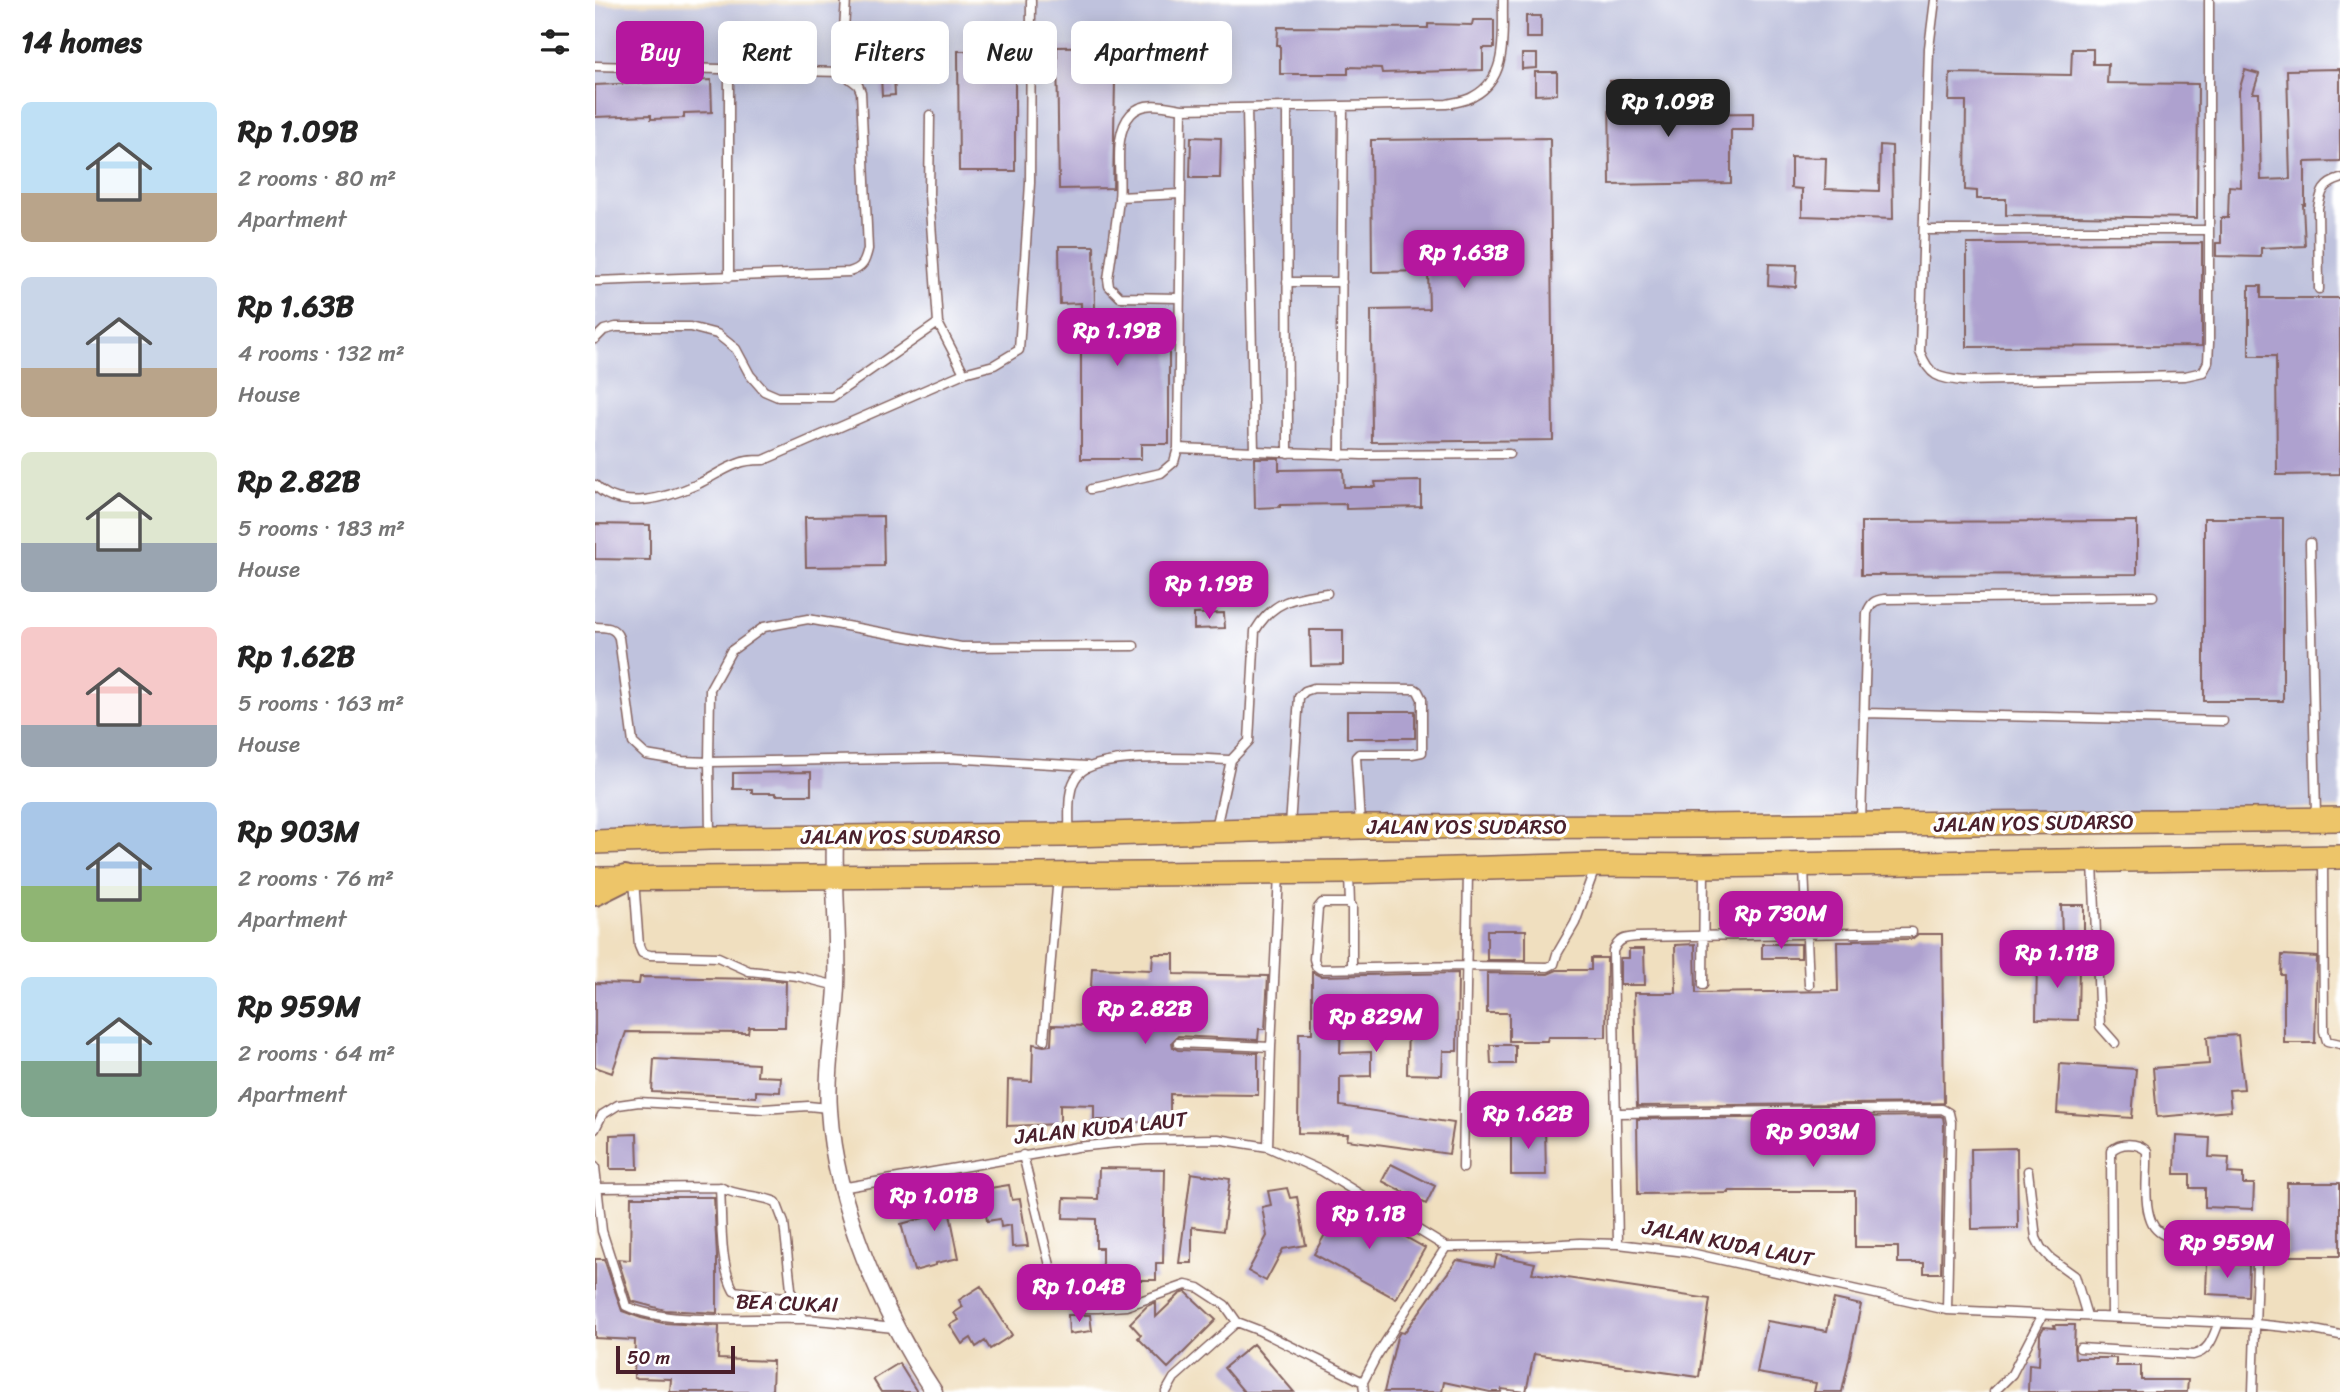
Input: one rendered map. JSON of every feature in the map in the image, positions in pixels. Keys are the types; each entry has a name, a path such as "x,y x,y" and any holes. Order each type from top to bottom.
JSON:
{"highway":[{"path":"595,893 630,878"}],"main road":[{"name":"JALAN YOS SUDARSO","path":"595,842 1360,828 2340,819"},
{"path":"595,829 624,841"},
{"name":"JALAN YOS SUDARSO","path":"595,878 1349,872 1597,865 1804,865 2331,857"}],"street":[{"path":"835,838 837,986 828,1108 841,1188 871,1273 895,1328 935,1392"}],"lane":[{"path":"845,21 846,0"},
{"path":"595,485 604,494 622,499 664,496 696,485 737,464 764,460 964,373 994,365 1019,350 1030,183 1031,0"},
{"path":"1179,298 1120,297 1109,286 1119,197 1120,140 1124,125 1132,113 1145,106 1159,105 1182,109 1447,104 1473,97 1493,82 1501,62 1503,0"},
{"path":"1935,0 1929,48 1920,352 1932,374 1943,379 1963,381 2185,376 2203,372 2208,362 2209,343 2209,0"},
{"path":"595,66 718,69"},
{"path":"729,84 729,276"},
{"path":"595,281 849,272 860,269 868,249 861,92 857,84"},
{"path":"1341,455 1343,106"},
{"path":"1247,107 1254,452"},
{"path":"1287,107 1288,453"},
{"path":"1091,489 1161,473 1174,462 1178,447 1182,109"},
{"path":"930,115 929,194 938,324 964,373"},
{"path":"2319,289 2320,196 2323,188 2340,179"},
{"path":"1119,197 1180,194"},
{"path":"1924,230 2207,230"},
{"path":"1287,282 1342,282"},
{"path":"595,339 604,330 616,327 690,327 717,334 736,349 764,391 778,397 832,397 938,324"},
{"path":"1178,447 1341,455 1509,454"},
{"path":"2310,543 2316,819"},
{"path":"1215,831 1231,760 1249,741 1255,631 1263,617 1280,604 1300,597 1327,593"},
{"path":"1861,825 1867,613 1870,604 1877,600 2153,596"},
{"path":"710,838 710,690 731,651 764,627 808,619 961,646 1134,646"},
{"path":"595,627 611,629 619,638 633,743 646,755 709,762 950,758 1087,766 1159,758 1231,760"},
{"path":"1290,830 1299,697 1314,688 1415,689 1422,699 1422,752 1359,754 1356,757 1360,828"},
{"path":"1864,713 2223,721"},
{"path":"1069,835 1071,788 1077,775 1087,766"},
{"path":"2331,857 2324,1031 2327,1041 2340,1044"},
{"path":"2093,860 2100,1026 2115,1043"},
{"path":"1350,904 1320,904 1314,959 1320,969 1466,965 1548,967 1554,964 1556,954 1575,923 1597,865"},
{"path":"1804,865 1809,985"},
{"path":"1703,985 1704,866"},
{"path":"1463,1168 1468,869"},
{"path":"1268,1147 1279,871"},
{"path":"1349,872 1350,904 1354,911 1352,969"},
{"path":"1044,1040 1058,873"},
{"path":"630,878 642,953 719,957 749,971 797,976 837,986"},
{"path":"1618,1244 1613,951 1617,943 1624,938 1912,932"},
{"path":"1178,1043 1271,1047"},
{"path":"595,1129 603,1115 618,1105 639,1102 763,1110 808,1106 828,1108"},
{"path":"1616,1113 1942,1110 1949,1113 1947,1310"},
{"name":"JALAN KUDA LAUT","path":"841,1188 1077,1147 1146,1140 1218,1139 1268,1147 1322,1171 1446,1247 1618,1244 1686,1252 1947,1310 2255,1324 2340,1335"},
{"path":"2112,1317 2111,1151 2116,1147 2131,1144 2141,1146 2147,1151 2148,1212 2152,1225 2159,1233 2171,1237 2235,1244 2247,1247 2253,1252 2257,1265 2253,1392"},
{"path":"1023,1155 1056,1290 1066,1302 1079,1308 1126,1306 1186,1285 1199,1288 1225,1305 1237,1322 1363,1382"},
{"path":"595,1167 598,1188 720,1187 730,1193 768,1198 776,1202 784,1223 792,1298 804,1319"},
{"path":"2028,1171 2036,1238 2050,1258 2075,1276 2087,1316"},
{"path":"720,1187 725,1259 729,1282 734,1291 792,1298"},
{"name":"BEA CUKAI","path":"598,1188 602,1231 626,1306 637,1312 677,1317 804,1319 895,1328"},
{"path":"1364,1392 1363,1382 1376,1357 1446,1247"},
{"path":"1994,1392 2012,1374 2043,1314"},
{"path":"1166,1392 1174,1378 1237,1322"},
{"path":"2080,1348 2193,1355 2209,1347 2219,1322"}],"shaded area":[{"path":"1311,0 2340,0 2340,808 595,834 595,5"}],"building":[{"path":"1526,16 1541,16 1541,38 1526,38"},
{"path":"1473,20 1494,20 1494,48 1483,48 1483,70 1382,73 1381,68 1348,67 1348,74 1280,74 1278,27 1428,28 1428,24 1472,25"},
{"path":"1057,47 1071,47 1071,84 1115,84 1113,188 1059,189"},
{"path":"2072,49 2093,49 2093,64 2108,64 2107,83 2198,84 2197,218 2006,215 2006,199 1977,199 1977,191 1965,190 1966,101 1949,101 1950,73 2071,75"},
{"path":"958,51 963,51 963,84 1015,84 1015,171 959,171"},
{"path":"1522,54 1537,54 1537,68 1522,69"},
{"path":"2340,69 2340,161 2305,162 2305,246 2261,248 2261,257 2216,256 2216,243 2221,243 2221,218 2228,218 2229,186 2241,187 2239,91 2245,70 2259,74 2253,93 2259,93 2261,180 2290,179 2287,70"},
{"path":"1535,72 1557,72 1557,94 1535,95"},
{"path":"704,80 711,80 712,112 684,113 684,118 651,119 651,115 595,117 595,85 704,84"},
{"path":"1631,80 1631,91 1685,90 1686,114 1753,113 1753,130 1731,130 1731,183 1610,185 1609,81"},
{"path":"881,84 894,84 895,95 882,96"},
{"path":"1191,137 1221,138 1220,178 1190,178"},
{"path":"1550,138 1553,440 1372,442 1371,310 1429,309 1428,271 1372,272 1371,140"},
{"path":"1880,145 1892,146 1893,219 1802,216 1802,189 1791,188 1791,157 1826,158 1825,189 1879,191"},
{"path":"2202,243 2202,346 1967,347 1967,244"},
{"path":"1059,246 1094,246 1095,310 1141,310 1141,322 1169,322 1169,444 1141,444 1141,459 1081,459 1081,303 1060,304"},
{"path":"1769,264 1797,265 1796,287 1768,285"},
{"path":"2249,286 2261,286 2261,298 2340,298 2340,474 2277,475 2276,356 2249,356"},
{"path":"1254,458 1279,458 1279,470 1343,469 1344,487 1376,487 1375,482 1421,481 1421,507 1346,509 1346,504 1255,508"},
{"path":"883,516 884,566 806,567 805,517"},
{"path":"2204,518 2283,518 2283,701 2204,701"},
{"path":"2137,521 2137,574 1861,575 1861,522"},
{"path":"595,524 650,525 650,560 595,559"},
{"path":"1224,613 1225,628 1194,629 1194,614"},
{"path":"1310,630 1343,630 1343,665 1311,666"},
{"path":"1347,711 1415,711 1415,738 1347,738"},
{"path":"811,772 811,795 776,795 752,793 752,789 733,789 733,773"},
{"path":"2061,905 2084,905 2084,938 2062,938"},
{"path":"1487,930 1526,930 1526,960 1487,960"},
{"path":"1918,934 1942,934 1944,1103 1637,1106 1634,993 1676,993 1675,945 1695,944 1696,993 1838,991 1837,942 1912,939"},
{"path":"1762,944 1801,944 1801,958 1762,958"},
{"path":"1629,949 1644,949 1645,985 1620,985 1620,958 1629,958"},
{"path":"1153,954 1174,954 1174,974 1268,976 1265,1029 1259,1029 1258,1040 1178,1036 1172,1042 1173,1047 1178,1050 1258,1053 1258,1095 1170,1094 1170,1123 1094,1120 1094,1105 1060,1104 1060,1124 1007,1126 1008,1080 1032,1081 1033,1044 1051,1045 1052,1025 1089,1026 1092,968 1152,970"},
{"path":"2282,955 2317,957 2315,1043 2284,1043"},
{"path":"1591,958 1607,958 1606,1037 1548,1037 1547,1041 1509,1041 1509,1013 1487,1013 1487,973 1548,974 1557,970 1591,970"},
{"path":"2037,961 2079,962 2078,1020 2036,1019"},
{"path":"1312,972 1320,976 1458,973 1457,1051 1443,1051 1442,1075 1407,1074 1408,1016 1341,1017 1340,1053 1371,1052 1371,1076 1340,1077 1340,1106 1454,1123 1449,1154 1347,1140 1348,1134 1298,1133 1299,1033 1312,1033"},
{"path":"640,977 786,981 785,1027 749,1027 748,1033 626,1032 612,1073 595,1067 595,983 639,984"},
{"path":"2238,1035 2244,1089 2229,1090 2231,1111 2157,1117 2153,1068 2209,1064 2207,1037"},
{"path":"1490,1045 1515,1045 1515,1064 1491,1064"},
{"path":"654,1059 758,1064 757,1076 781,1077 780,1092 756,1091 756,1097 652,1092"},
{"path":"2060,1064 2136,1069 2132,1118 2057,1113"},
{"path":"1943,1117 1944,1123 1941,1273 1924,1273 1924,1263 1898,1263 1898,1247 1855,1247 1855,1191 1638,1194 1637,1119"},
{"path":"1511,1126 1545,1126 1546,1175 1511,1175"},
{"path":"637,1134 638,1169 610,1169 610,1135"},
{"path":"2176,1136 2210,1138 2209,1157 2229,1158 2228,1173 2243,1174 2243,1184 2254,1184 2253,1209 2205,1207 2205,1188 2190,1188 2190,1174 2175,1174"},
{"path":"2017,1148 2018,1228 1972,1229 1971,1149"},
{"path":"1391,1164 1435,1186 1426,1204 1382,1181"},
{"path":"1099,1168 1165,1169 1163,1263 1156,1263 1156,1280 1102,1280 1102,1248 1096,1248 1096,1219 1063,1218 1064,1198 1098,1199"},
{"path":"1191,1173 1230,1179 1223,1231 1192,1227 1192,1263 1179,1263"},
{"path":"2287,1183 2340,1183 2340,1256 2286,1256"},
{"path":"1009,1185 1012,1200 1020,1199 1028,1246 1012,1247 1011,1225 1001,1227 1000,1219 987,1221 984,1202 992,1201 990,1188"},
{"path":"1287,1188 1290,1198 1297,1197 1306,1245 1283,1249 1266,1281 1248,1271 1267,1236 1262,1207 1271,1205 1268,1191"},
{"path":"960,1190 963,1207 949,1209 959,1258 914,1271 901,1224 931,1216 933,1213 930,1196"},
{"path":"631,1197 714,1197 717,1313 665,1310 631,1301 618,1259 630,1260"},
{"path":"1343,1202 1425,1248 1396,1299 1314,1254"},
{"path":"1497,1255 1535,1263 1532,1273 1710,1299 1699,1377 1534,1354 1526,1392 1502,1389 1501,1392 1490,1392 1444,1382 1442,1392 1384,1392 1397,1337 1400,1332 1404,1333 1457,1260 1494,1267"},
{"path":"595,1259 604,1259 622,1311 663,1323 719,1326 718,1359 773,1361 772,1392 670,1392 671,1379 634,1378 635,1340 595,1338"},
{"path":"2207,1263 2249,1265 2248,1296 2206,1294"},
{"path":"981,1286 1012,1335 990,1349 985,1341 976,1347 971,1338 962,1344 950,1325 959,1320 954,1313 963,1307 959,1300"},
{"path":"1186,1292 1216,1320 1168,1368 1138,1338 1141,1335 1130,1323 1147,1306 1156,1302 1156,1317 1180,1294"},
{"path":"1834,1299 1861,1305 1842,1392 1814,1392 1816,1383 1757,1373 1767,1321 1827,1331"},
{"path":"1068,1315 1090,1315 1092,1331 1069,1334"},
{"path":"2054,1325 2075,1325 2075,1358 2116,1358 2116,1366 2141,1366 2141,1380 2188,1380 2187,1392 2028,1392 2029,1364 2039,1365 2040,1334 2044,1327 2055,1328"},
{"path":"1253,1344 1294,1392 1244,1392 1224,1368"},
{"path":"899,1363 917,1392 881,1392 873,1379"}]}
